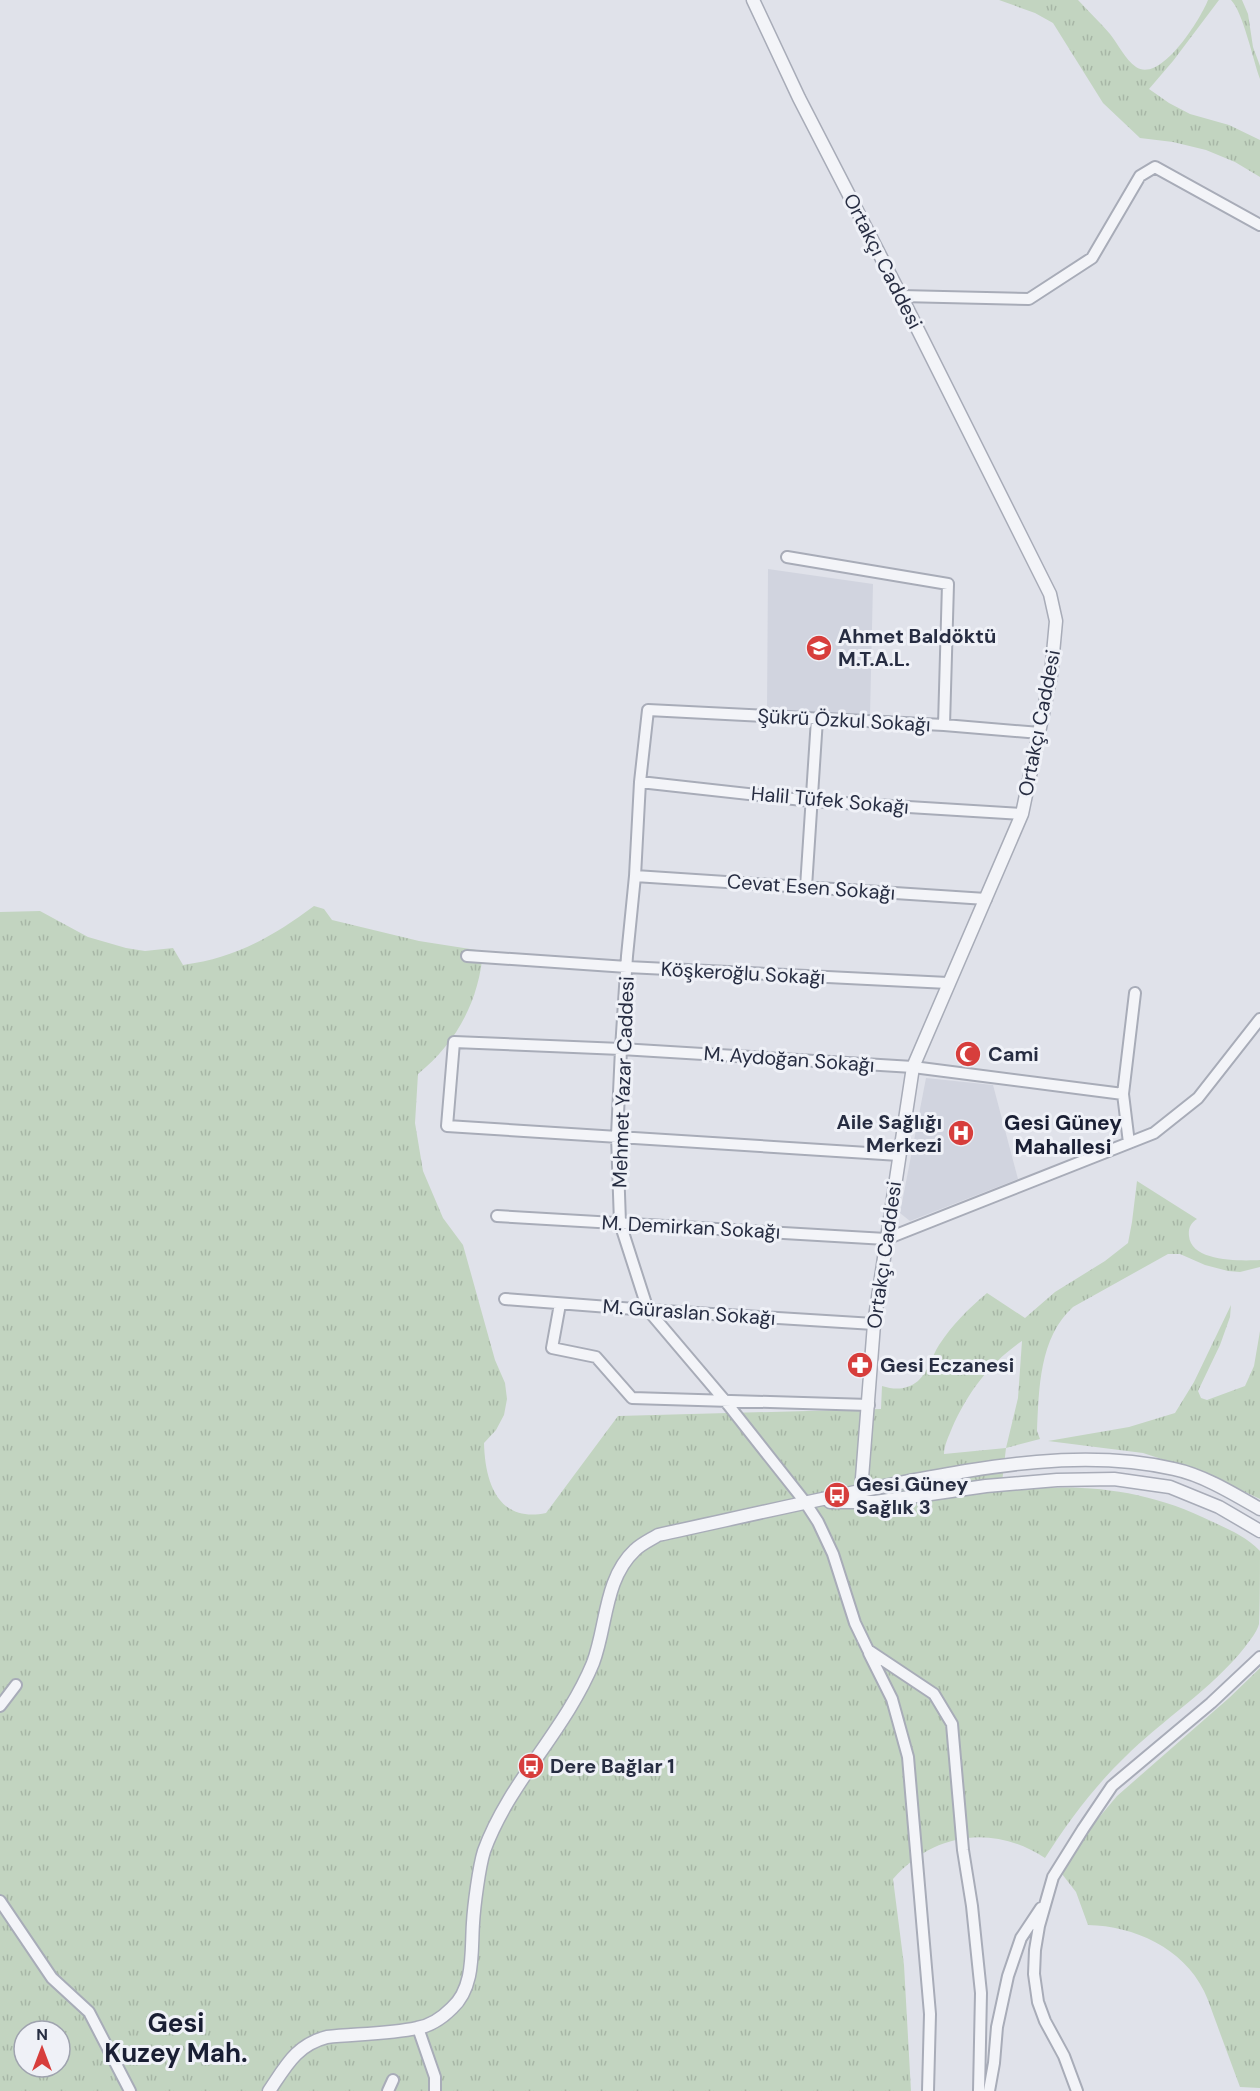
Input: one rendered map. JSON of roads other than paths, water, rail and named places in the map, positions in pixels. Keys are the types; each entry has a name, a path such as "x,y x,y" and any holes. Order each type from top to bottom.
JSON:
{"street":[{"name":"Ortakçı Caddesi","path":"753,0 799,98 1050,594 1056,621 1052,675 1022,814 913,1067 874,1324 861,1491"},
{"path":"901,296 1029,299 1092,258 1140,176 1155,167 1260,225"},
{"path":"787,557 948,584 944,725"},
{"name":"Şükrü Özkul Sokağı","path":"648,710 944,725 1040,733"},
{"name":"Mehmet Yazar Caddesi","path":"648,710 640,782 616,1136 620,1223 648,1310 726,1402 805,1502 818,1522 833,1554 855,1623 892,1699 908,1757 930,2014 928,2091"},
{"path":"806,887 817,719"},
{"name":"Halil Tüfek Sokağı","path":"640,782 811,801 1022,814"},
{"name":"Cevat Esen Sokağı","path":"635,876 986,899"},
{"name":"Köşkeroğlu Sokağı","path":"467,956 627,967 948,983"},
{"path":"1129,1143 1123,1094 1135,993"},
{"path":"886,1239 1154,1133 1198,1098 1260,1019"},
{"name":"M. Aydoğan Sokağı","path":"616,1136 447,1126 454,1042 621,1049 913,1067 1123,1094"},
{"path":"616,1136 898,1155"},
{"name":"M. Demirkan Sokağı","path":"497,1216 886,1239"},
{"name":"M. Güraslan Sokağı","path":"505,1299 874,1324"},
{"path":"560,1304 552,1348 596,1357 632,1398 868,1405"},
{"path":"268,2091 293,2056 314,2040 418,2028 437,2020 454,2006 466,1988 473,1920 484,1852 514,1790 558,1729 593,1663 613,1582 621,1566 635,1550 658,1535 805,1502 984,1467 1056,1461 1115,1460 1175,1469 1227,1490 1260,1509"},
{"path":"805,1502 875,1502 986,1486 1057,1480 1114,1479 1170,1487 1219,1507 1260,1531"},
{"path":"868,1650 934,1694 952,1724 963,1850 972,1905 981,1993 979,2091"},
{"path":"1077,2091 1038,2002 1034,1974 1039,1926 1053,1877 1113,1786 1211,1703 1260,1657"},
{"path":"0,1706 16,1685"},
{"path":"988,2091 994,2063 996,2027 1008,1976 1021,1938 1048,1898"},
{"path":"0,1901 52,1978 89,2012 130,2091"},
{"path":"418,2028 435,2077 435,2091"},
{"path":"388,2091 393,2080"}],"place":[{"name":"Ahmet Baldöktü M.T.A.L.","path":"819,648"},
{"name":"Cami","path":"968,1054"},
{"name":"Aile Sağlığı Merkezi","path":"961,1133"},
{"name":"Gesi Eczanesi","path":"860,1365"},
{"name":"Gesi Güney Sağlık 3","path":"837,1495"},
{"name":"Dere Bağlar 1","path":"531,1766"}],"district":[{"name":"Gesi Güney Mahallesi","path":"1063,1135"},
{"name":"Gesi Kuzey Mah.","path":"176,2038"}]}
